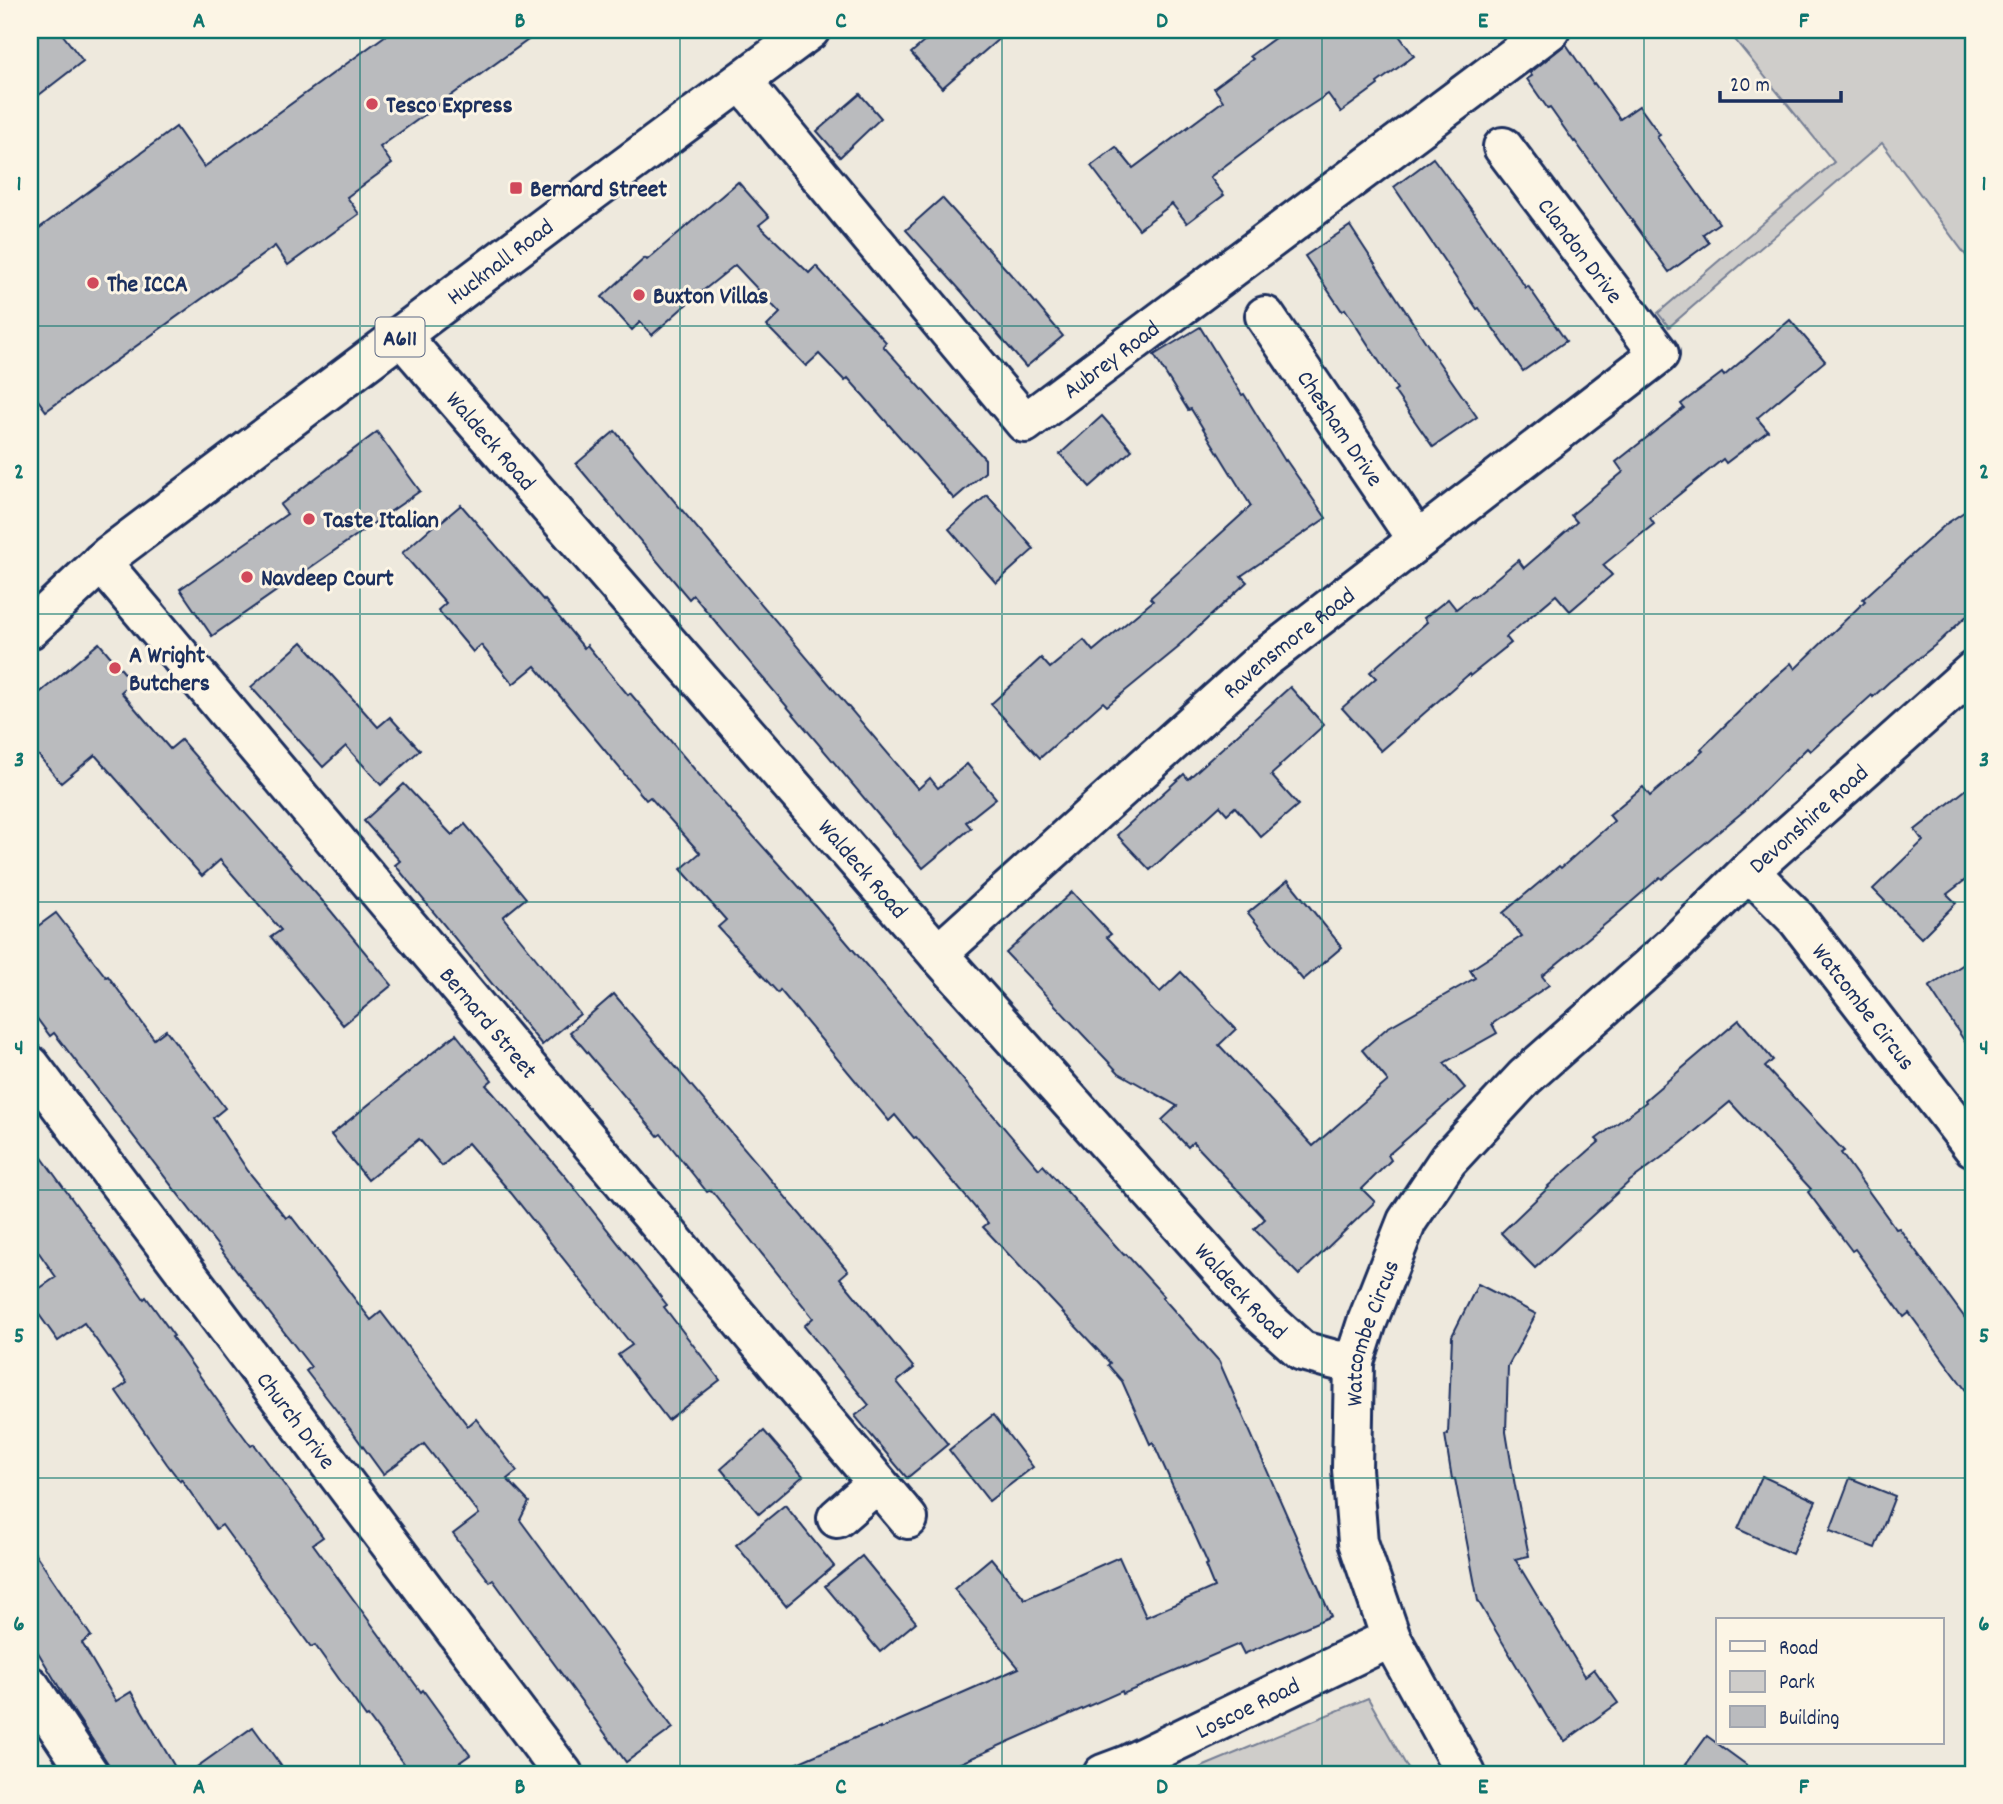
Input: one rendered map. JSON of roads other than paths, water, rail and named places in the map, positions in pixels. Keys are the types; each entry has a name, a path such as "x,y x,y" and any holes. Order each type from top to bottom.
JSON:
{"street":[{"name":"Hucknall Road","path":"30,629 101,562 810,30"},
{"name":"Aubrey Road","path":"742,82 1025,423 1550,30"},
{"name":"Clandon Drive","path":"1503,147 1659,354"},
{"name":"Chesham Drive","path":"1265,316 1417,540"},
{"name":"Waldeck Road","path":"401,336 939,954 1261,1314 1302,1351 1354,1362"},
{"name":"Ravensmore Road","path":"939,954 1264,660 1659,354"},
{"name":"Bernard Street","path":"101,562 908,1519"},
{"name":"Devonshire Road","path":"1646,970 1749,871 1973,671"},
{"name":"Watcombe Circus","path":"1749,871 1797,919 1973,1147"},
{"name":"Watcombe Circus","path":"1466,1774 1391,1638 1358,1542 1352,1469 1354,1362 1371,1310 1407,1221 1448,1160 1525,1077 1646,970"},
{"name":"Church Drive","path":"30,1065 563,1774"},
{"path":"837,1518 877,1483"},
{"name":"Loscoe Road","path":"1103,1774 1127,1765 1391,1638"},
{"path":"30,1686 89,1774"}],"place":[{"name":"Tesco Express","path":"372,104"},
{"name":"Bernard Street","path":"516,188"},
{"name":"The ICCA","path":"93,283"},
{"name":"Buxton Villas","path":"639,295"},
{"name":"Taste Italian","path":"309,519"},
{"name":"Navdeep Court","path":"247,577"},
{"name":"A Wright Butchers","path":"115,668"}]}
